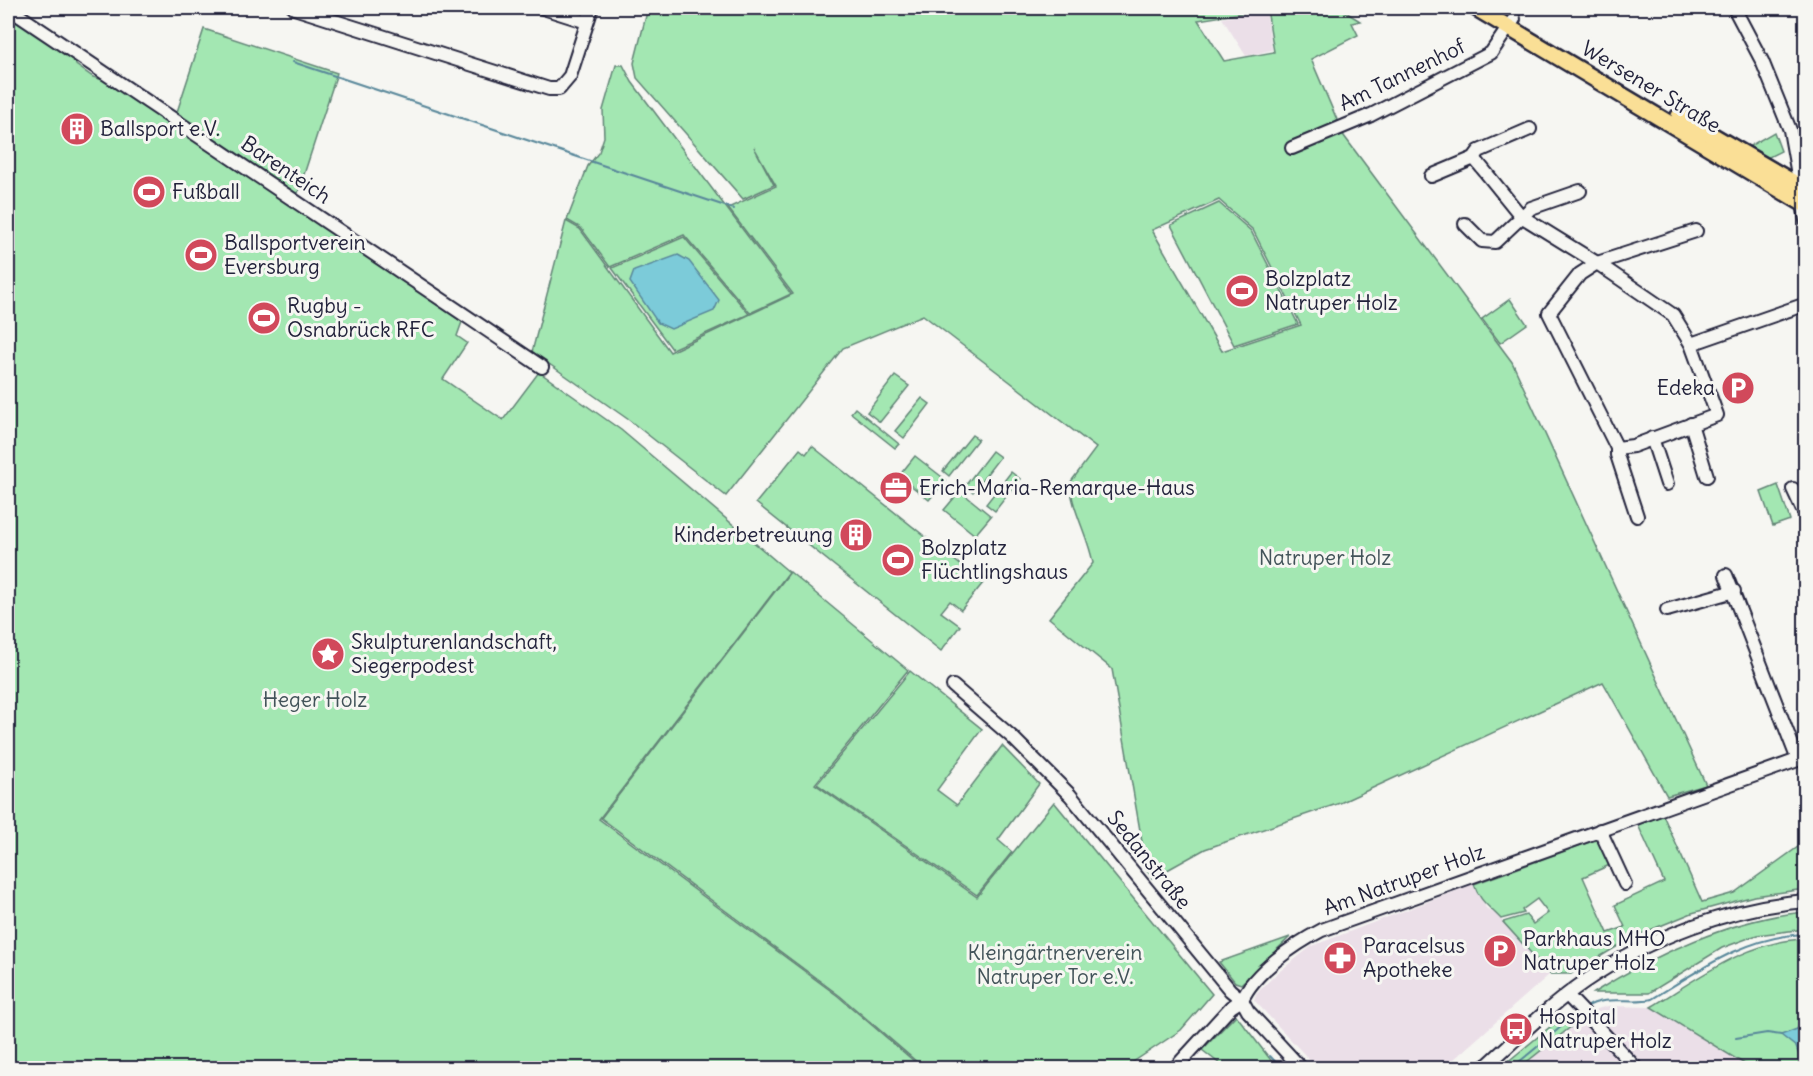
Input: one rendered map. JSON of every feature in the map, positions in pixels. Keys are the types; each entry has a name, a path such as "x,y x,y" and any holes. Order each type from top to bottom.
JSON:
{"main road":[{"name":"Wersener Straße","path":"1476,8 1512,23 1804,196"},
{"name":"Wersener Straße","path":"1495,8 1512,23"}],"street":[{"name":"Barenteich","path":"8,8 542,367"},
{"path":"294,8 549,89 558,89 570,76 592,8"},
{"path":"543,8 587,22"},
{"path":"1734,8 1780,101 1790,130 1804,196 1806,220"},
{"name":"Am Tannenhof","path":"1292,148 1371,115 1491,53 1512,23"},
{"path":"1431,176 1474,158 1479,151 1530,129"},
{"path":"1474,158 1521,216 1597,263 1673,315 1691,344 1717,415 1617,448"},
{"path":"1466,224 1482,241 1495,242 1531,208 1580,191"},
{"path":"1637,516 1617,455 1617,448 1549,313 1580,274 1597,263 1696,231"},
{"path":"1691,344 1806,304"},
{"path":"1691,424 1707,476"},
{"path":"1652,438 1667,484"},
{"path":"1793,489 1806,517"},
{"path":"1726,575 1802,758"},
{"path":"1667,610 1734,591"},
{"name":"Sedanstraße","path":"953,686 1012,737 1070,795 1230,990 1242,1000 1248,1011 1301,1068"},
{"name":"Am Natruper Holz","path":"1175,1068 1231,1007 1242,1000 1286,951 1322,930 1802,758"},
{"path":"1600,830 1625,884"},
{"path":"1484,1068 1567,994 1609,967 1668,937 1757,908 1806,901"},
{"path":"1567,994 1635,1068"}],"shaded area":[{"path":"1266,10 1272,50 1246,56 1222,18"},
{"path":"1474,884 1486,908 1497,915 1550,974 1444,1068 1317,1068 1254,1000 1256,994 1276,974 1312,946"},
{"path":"1805,939 1805,1068 1519,1068 1590,1011 1608,1006 1651,1007 1733,957 1786,940"}],"green space":[{"name":"Natruper Holz","path":"648,8 1339,8 1360,21 1352,23 1358,35 1311,59 1344,136 1512,362 1706,785 1667,796 1603,682 1340,803 1205,849 1153,878 1147,871 1112,669 1049,618 1093,563 1071,493 1070,483 1096,448 923,315 843,348 726,496 629,420 532,352 566,221 580,229 670,352 793,294 728,208 776,186 754,147 774,185 743,199 637,78 634,63","holes":["1267,9 1274,52 1224,61 1198,20","1219,200 1253,230 1301,325 1222,351 1152,230"]},
{"name":"Heger Holz","path":"8,11 75,56 76,65 93,77 110,82 462,322 457,336 467,343 443,379 503,420 539,372 621,430 789,572 599,819 838,996 922,1068 8,1068"},
{"path":"204,29 337,73 297,196 176,115"},
{"path":"616,65 623,65 632,82 791,294 750,313 684,235 610,267 581,228 567,220 588,166 599,152 604,137 603,110"},
{"path":"1774,132 1781,151 1767,158 1748,147"},
{"path":"1219,203 1251,231 1298,324 1234,345 1171,225"},
{"path":"684,237 749,314 672,349 612,268"},
{"path":"1510,299 1527,324 1500,343 1482,319"},
{"path":"895,376 909,386 880,422 867,412"},
{"path":"922,398 930,404 904,438 895,431"},
{"path":"855,408 899,444 895,448 851,413"},
{"path":"972,435 978,439 949,476 943,471"},
{"path":"812,446 983,583 961,610 950,601 941,612 960,626 941,651 756,503 800,449 806,454"},
{"path":"992,451 1000,457 973,492 965,486"},
{"path":"915,456 946,480 929,500 899,476"},
{"path":"1011,472 1020,479 995,511 986,504"},
{"path":"1778,485 1790,520 1773,526 1761,492"},
{"path":"960,491 991,516 975,535 944,510"},
{"name":"Kleingärtnerverein Natruper Tor e.V.","path":"790,572 908,670 815,784 977,897 1054,802 1212,994 1181,1030 1124,1068 924,1068 840,996 601,818"},
{"path":"910,671 982,729 937,790 957,805 1002,746 1039,784 998,840 1012,852 977,895 817,784"},
{"path":"1663,815 1702,902 1734,893 1805,842 1805,889 1754,896 1692,913 1633,937 1571,974 1550,974 1503,922 1526,915 1533,924 1548,913 1537,899 1522,910 1524,913 1501,919 1476,890 1474,884 1601,838 1612,864 1583,877 1608,933 1625,927 1615,905 1664,882 1638,825"},
{"path":"1805,912 1805,929 1757,935 1722,948 1649,993 1593,993 1641,965 1695,940 1750,922"},
{"path":"1290,937 1241,984 1235,982 1219,962"},
{"path":"1805,939 1805,958 1801,960 1806,968 1805,1068 1751,1068 1651,1007 1743,953 1783,941"},
{"path":"1236,1015 1277,1068 1225,1068 1202,1050"},
{"path":"1562,1017 1577,1022 1519,1068 1500,1068"}],"water":[{"path":"678,255 689,261 719,300 714,311 671,329 658,323 630,282 634,271"},
{"path":"1805,1020 1806,1068 1804,1068 1796,1047 1781,1035 1797,1029"}],"waterway":[{"path":"293,62 734,209"},
{"path":"1585,1008 1601,1001 1652,999 1725,956 1764,941 1806,934"},
{"path":"1511,1068 1578,1013"},
{"path":"1736,1038 1767,1033 1781,1035"},
{"path":"1270,1056 1281,1068"}],"place":[{"name":"Ballsport e.V.","path":"77,129"},
{"name":"Fußball","path":"149,192"},
{"name":"Ballsportverein Eversburg","path":"201,255"},
{"name":"Bolzplatz Natruper Holz","path":"1242,291"},
{"name":"Rugby - Osnabrück RFC","path":"264,318"},
{"name":"Edeka","path":"1738,388"},
{"name":"Erich-Maria-Remarque-Haus","path":"896,488"},
{"name":"Kinderbetreuung","path":"856,535"},
{"name":"Bolzplatz Flüchtlingshaus","path":"898,560"},
{"name":"Skulpturenlandschaft, Siegerpodest","path":"328,654"},
{"name":"Parkhaus MHO Natruper Holz","path":"1500,951"},
{"name":"Paracelsus Apotheke","path":"1340,958"},
{"name":"Hospital Natruper Holz","path":"1516,1029"}]}
